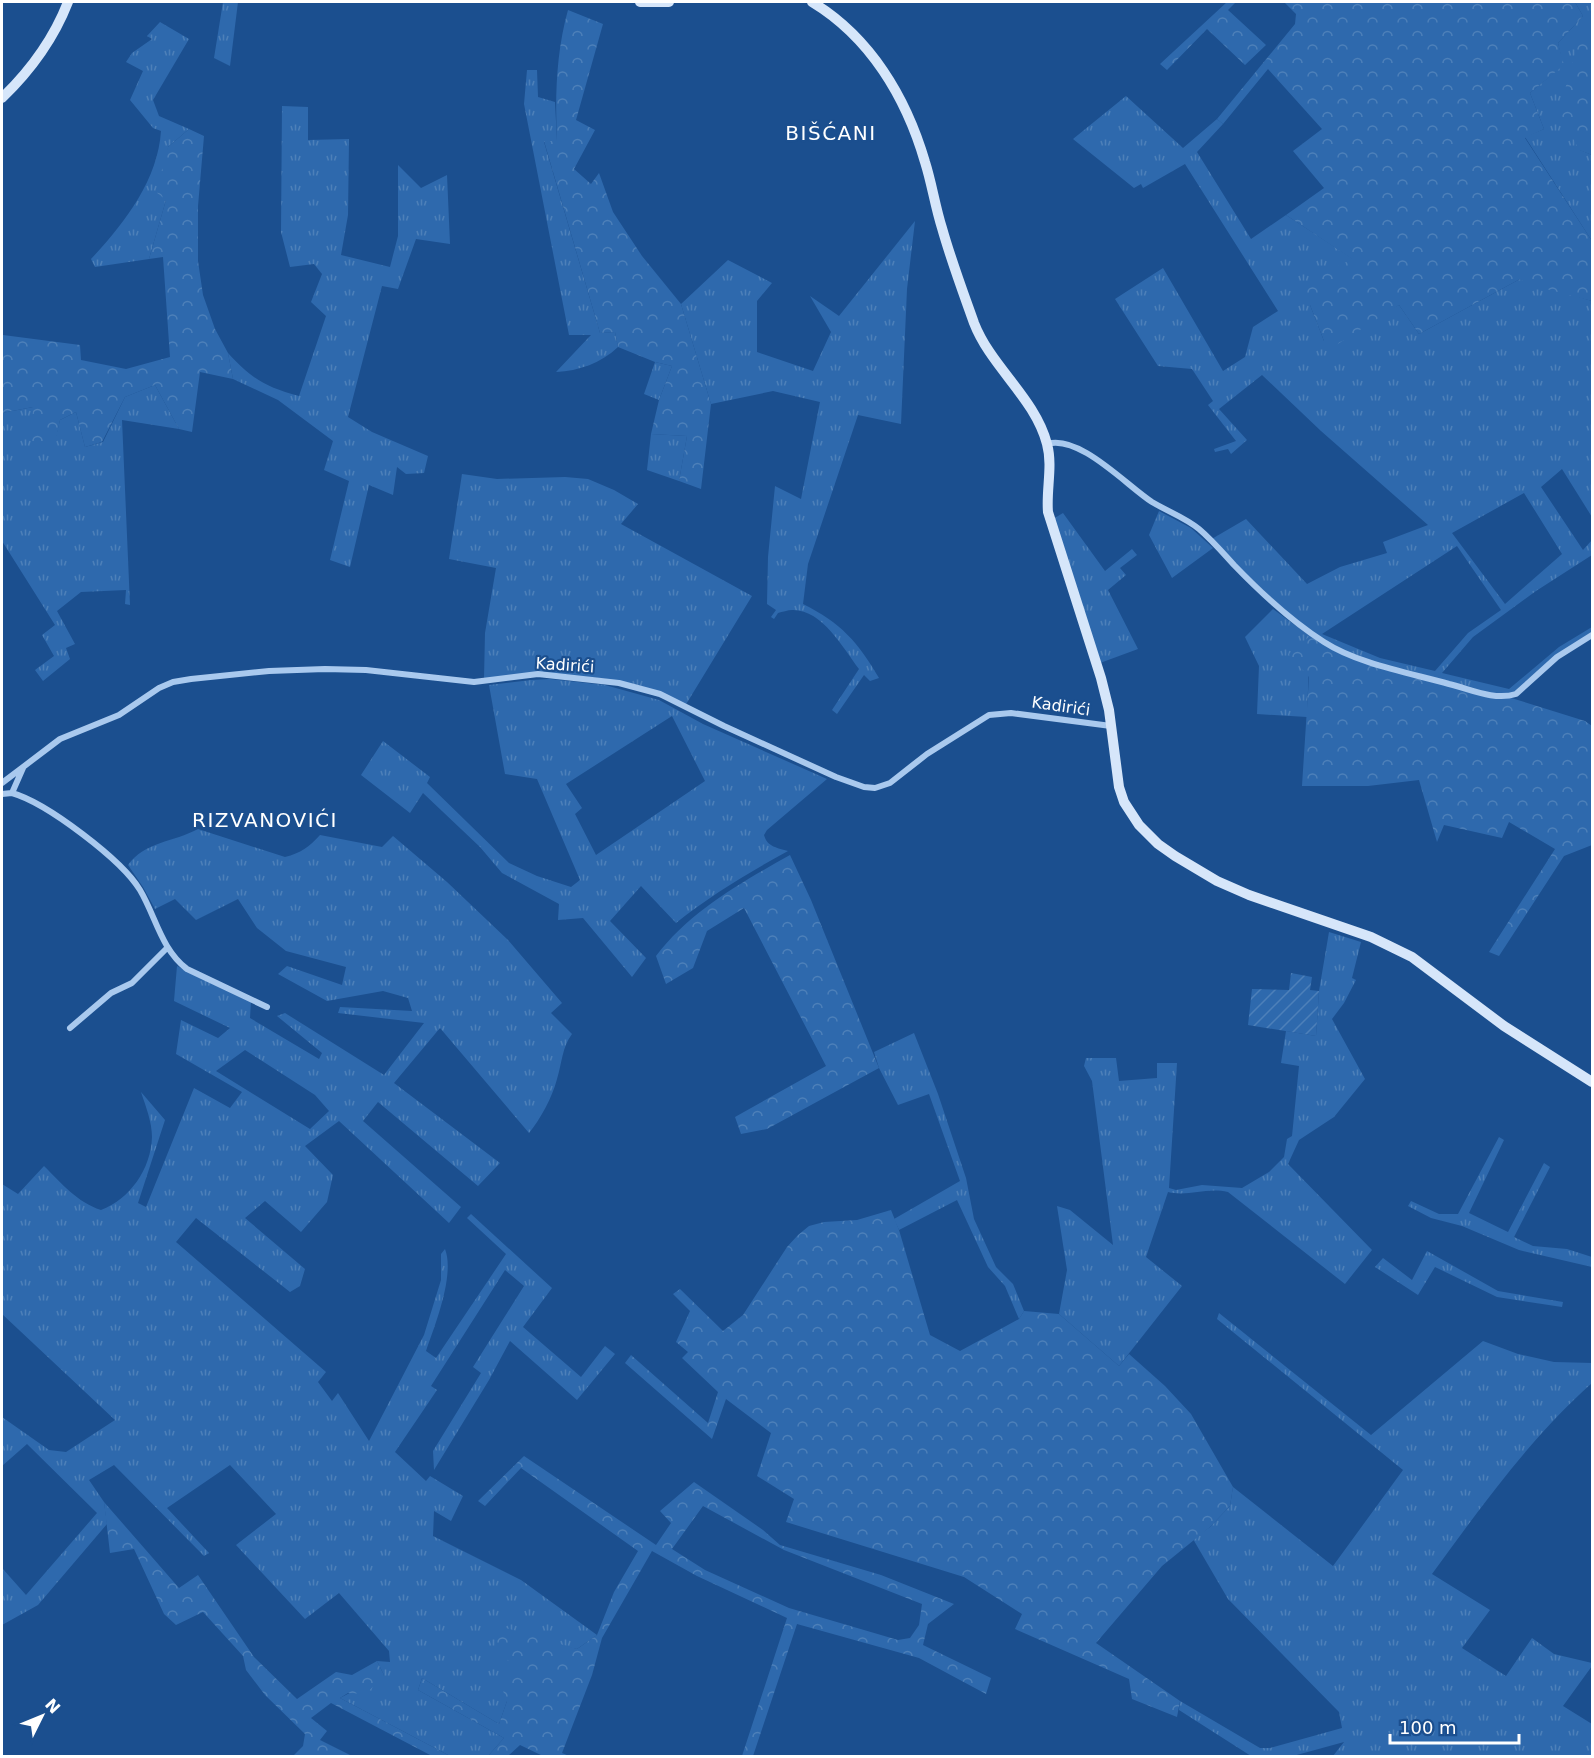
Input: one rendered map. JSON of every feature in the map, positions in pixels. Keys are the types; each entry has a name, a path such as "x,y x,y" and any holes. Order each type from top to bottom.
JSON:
{"street":[{"path":"2,98 49,42 60,24 68,2"},
{"path":"640,2 669,2"},
{"path":"812,2 831,14 863,42 884,70 921,149 942,230 975,326 989,351 1029,408 1047,444 1048,512 1098,668 1112,726 1119,787 1124,802 1139,825 1158,844 1217,881 1249,895 1371,937 1404,952 1428,967 1504,1026 1593,1082"},
{"path":"1047,444 1068,445 1094,457 1149,500 1194,525 1258,588 1310,632 1326,643 1382,666 1484,694 1509,696 1516,694 1557,657 1593,635"},
{"name":"Kadirići","path":"2,783 60,739 119,715 147,695 173,682 325,669 366,670 474,682 538,674 619,683 660,694 836,777 864,787 875,788 890,783 927,754 989,715 1011,713 1112,726"},
{"path":"12,793 25,765"},
{"path":"2,794 12,793 30,800 63,819 127,873 140,891 167,948 172,956 187,969 267,1007"},
{"path":"70,1028 111,993 132,983 167,948"}],"green space":[{"path":"223,2 238,2 230,66 214,58"},
{"path":"1227,2 1236,2 1228,10 1266,45 1245,65 1207,29 1167,70 1160,64"},
{"path":"1284,2 1575,2 1583,16 1558,43 1564,65 1530,93 1544,129 1525,138 1592,241 1592,301 1527,284 1520,279 1419,334 1399,305 1333,347 1324,341 1310,305 1294,289 1352,259 1286,215 1324,188 1293,151 1322,129 1268,69 1223,124 1217,119 1295,24 1296,14"},
{"path":"1575,2 1592,2 1580,150 1592,155 1592,241 1525,137 1544,129 1530,93 1563,65 1558,43 1583,16"},
{"path":"568,10 603,24 576,120 595,130 574,169 591,184 599,173 613,212 642,256 681,304 711,404 701,489 679,481 687,436 651,434 659,400 672,366 655,362 618,347 615,332 600,333 544,141 557,141 557,75"},
{"path":"160,22 189,39 153,100 159,116 189,129 168,147 166,200 149,259 95,267 91,259 127,216 137,200 153,167 158,149 161,131 153,128 130,100 143,71 126,62 132,53 152,39 147,36"},
{"path":"1592,22 1592,155 1579,150 1559,110 1577,48"},
{"path":"527,70 537,70 538,97 555,102 557,141 544,142 600,333 615,332 618,347 597,362 581,368 556,372 591,335 569,335 524,104"},
{"path":"1126,96 1183,148 1217,119 1223,124 1197,152 1251,239 1286,215 1353,259 1310,305 1324,341 1399,305 1419,334 1520,279 1592,301 1592,517 1562,469 1541,487 1583,550 1592,540 1592,555 1536,591 1473,637 1442,673 1509,689 1559,647 1592,627 1592,634 1508,697 1376,665 1317,640 1210,540 1246,519 1307,584 1340,567 1387,553 1383,542 1428,525 1321,431 1262,375 1219,409 1247,440 1231,454 1228,449 1215,452 1214,449 1236,441 1208,405 1213,401 1192,369 1158,366 1115,299 1163,268 1223,371 1245,357 1253,327 1278,311 1185,164 1143,188 1141,184 1134,188 1073,139","holes":["1524,493 1562,554 1505,604 1452,533","1457,546 1501,610 1468,633 1435,671 1380,658 1322,634"]},
{"path":"282,106 308,107 308,140 349,139 348,215 341,255 390,267 398,236 398,165 421,188 447,175 450,244 416,239 398,289 382,286 348,417 372,432 428,456 424,473 406,474 397,467 393,495 369,485 350,567 330,560 349,481 324,470 333,441 278,400 233,379 228,353 260,381 299,396 326,316 311,302 322,274 314,264 290,267 281,232"},
{"path":"189,129 204,136 198,206 198,261 203,295 215,329 228,353 233,379 200,372 192,432 179,429 155,385 125,397 102,442 85,447 76,412 60,420 54,449 31,448 33,407 2,413 2,333 3,335 80,345 81,360 126,369 170,357 163,257 149,259 166,200 156,192 168,147"},
{"path":"915,221 907,289 901,424 858,415 808,564 803,604 838,626 864,654 879,678 870,681 864,675 837,714 832,710 859,669 831,631 813,616 803,611 790,610 778,613 774,619 771,617 776,610 767,604 768,557 775,486 801,499 820,402 773,391 711,404 681,304 728,260 772,283 757,301 757,352 813,371 831,332 810,296 839,316"},
{"path":"655,362 672,366 659,400 644,394"},
{"path":"155,385 179,429 122,420 130,605 125,604 126,590 81,592 57,611 75,644 66,648 70,659 43,681 35,670 54,656 42,635 55,625 2,541 2,413 33,407 53,449 60,420 76,412 85,447 103,442 125,397"},
{"path":"651,434 687,436 679,481 647,470"},
{"path":"462,474 497,479 565,477 588,479 638,504 621,524 752,596 685,706 607,679 541,672 484,679 485,633 496,568 449,559"},
{"path":"1159,511 1191,528 1213,548 1172,578 1149,535"},
{"path":"1063,513 1105,571 1132,549 1137,555 1120,568 1126,575 1108,590 1138,649 1100,663 1053,519"},
{"path":"1273,609 1310,636 1307,717 1257,714 1259,666 1245,637"},
{"path":"1310,636 1376,665 1508,697 1585,721 1592,726 1592,845 1564,856 1499,956 1489,952 1555,849 1509,822 1502,838 1444,825 1437,842 1419,780 1368,786 1302,786 1309,677 1289,654"},
{"path":"550,679 605,685 659,700 703,724 827,779 764,835 770,845 788,851 730,885 676,923 641,886 610,921 646,958 632,977 583,918 558,920 559,904 502,873 480,847 423,793 410,813 361,775 383,741 430,777 427,783 509,863 537,876 571,887 580,880 537,779 505,774 489,685","holes":["672,716 705,781 596,855 575,814 582,808 566,784"]},
{"path":"198,829 285,857 304,849 320,835 382,847 393,836 447,882 508,940 562,1003 551,1013 572,1034 564,1050 549,1100 529,1133 440,1028 394,1083 500,1163 478,1186 378,1102 363,1121 461,1207 449,1223 339,1121 305,1146 333,1175 327,1202 301,1232 265,1201 245,1218 305,1269 300,1286 290,1292 196,1218 176,1242 326,1372 318,1382 332,1401 338,1393 369,1441 424,1335 441,1280 441,1254 445,1249 448,1272 446,1286 426,1351 436,1358 506,1254 467,1218 471,1214 552,1288 523,1327 581,1377 605,1346 615,1354 577,1400 510,1341 434,1470 433,1451 481,1373 473,1367 524,1286 505,1270 431,1386 437,1390 395,1452 426,1481 430,1476 463,1496 451,1521 434,1511 433,1536 521,1580 597,1635 577,1649 562,1646 526,1670 507,1701 499,1724 422,1678 418,1690 504,1738 488,1756 450,1756 340,1698 384,1675 377,1661 390,1662 389,1651 339,1593 305,1619 236,1545 276,1514 230,1465 167,1508 209,1553 204,1556 114,1465 89,1480 104,1502 107,1524 38,1605 2,1625 2,1568 26,1595 97,1513 27,1444 2,1466 2,1417 49,1450 66,1452 115,1420 2,1314 2,1184 18,1194 44,1166 70,1192 92,1207 101,1210 111,1205 130,1191 143,1171 151,1149 151,1126 141,1092 165,1120 138,1203 146,1207 194,1088 230,1108 242,1092 176,1054 181,1020 218,1038 230,1028 174,1001 177,966 251,1001 250,1018 319,1059 322,1053 277,1016 285,1013 384,1075 424,1023 338,1013 340,1007 412,1011 408,998 383,991 327,1001 278,974 287,966 342,985 346,967 286,951 257,928 238,899 196,920 175,899 155,909 128,865 135,857 151,847","holes":["245,1050 315,1095 329,1111 310,1129 216,1071"]},
{"path":"790,855 811,900 879,1068 767,1129 741,1134 735,1117 826,1066 744,908 707,931 693,968 666,984 656,956 701,911 735,887"},
{"path":"1329,932 1361,942 1352,978 1356,980 1344,1003 1332,1019 1365,1079 1334,1117 1299,1140 1288,1164 1372,1250 1345,1284 1228,1192 1168,1192 1146,1257 1182,1286 1119,1366 1059,1314 1067,1270 1057,1206 1070,1210 1113,1245 1092,1081 1084,1066 1086,1058 1116,1058 1119,1081 1157,1078 1157,1063 1177,1063 1169,1188 1176,1190 1202,1185 1242,1188 1269,1172 1284,1157 1287,1139 1292,1136 1299,1066 1281,1063 1286,1031 1316,1036 1319,991"},
{"path":"1291,973 1312,977 1310,990 1319,991 1316,1036 1248,1025 1252,989 1289,990"},
{"path":"914,1033 938,1094 966,1178 974,1219 996,1267 1013,1284 1024,1311 1019,1319 1005,1286 988,1267 957,1200 899,1230 894,1219 960,1181 929,1094 898,1105 879,1068 874,1052"},
{"path":"1499,1137 1504,1140 1469,1213 1508,1232 1544,1163 1550,1167 1514,1237 1533,1246 1567,1249 1592,1257 1592,1267 1519,1250 1462,1226 1431,1218 1408,1206 1411,1201 1439,1214 1458,1214"},
{"path":"891,1210 930,1335 960,1351 1019,1319 1024,1311 1059,1314 1119,1366 1129,1354 1165,1386 1191,1414 1233,1487 1230,1506 1210,1527 1162,1566 1096,1643 1180,1701 1177,1717 1132,1699 1129,1679 1015,1629 1022,1614 964,1577 786,1522 794,1499 757,1476 771,1433 726,1399 712,1439 625,1363 631,1355 708,1423 718,1392 682,1358 688,1352 676,1342 690,1311 673,1294 680,1289 723,1331 743,1315 787,1247 809,1226 824,1222 857,1220"},
{"path":"1427,1251 1498,1291 1563,1302 1562,1307 1497,1297 1435,1267 1418,1295 1375,1267 1383,1258 1412,1280"},
{"path":"1219,1313 1371,1435 1483,1341 1518,1354 1554,1362 1592,1363 1592,1383 1569,1404 1527,1450 1432,1574 1490,1610 1462,1648 1506,1676 1532,1638 1554,1654 1592,1663 1563,1706 1592,1724 1592,1756 1333,1756 1344,1742 1293,1756 1251,1756 1179,1710 1180,1701 1260,1748 1270,1748 1342,1728 1339,1712 1228,1599 1193,1539 1210,1527 1230,1506 1233,1487 1333,1566 1403,1470 1217,1319"},
{"path":"524,1456 656,1545 671,1523 660,1511 694,1482 763,1530 780,1545 881,1575 954,1604 928,1624 923,1645 991,1678 986,1694 919,1658 797,1624 753,1756 742,1756 787,1618 697,1576 652,1551 602,1638 592,1675 562,1753 569,1756 543,1756 520,1745 508,1756 488,1756 504,1738 418,1690 422,1678 499,1724 507,1701 498,1678 525,1670 495,1653 496,1625 577,1649 597,1635 614,1592 638,1551 521,1468 485,1506 478,1501","holes":["703,1506 784,1550 922,1604 919,1625 910,1638 898,1640 789,1608 705,1570 672,1549"]},
{"path":"104,1502 179,1588 198,1575 254,1657 297,1699 336,1672 352,1675 377,1661 384,1675 366,1694 348,1693 340,1698 450,1756 432,1756 331,1703 311,1718 327,1731 320,1740 352,1756 293,1756 303,1746 305,1734 265,1695 246,1670 243,1656 203,1612 176,1625 164,1614 134,1549 110,1553"}],"district":[{"name":"BIŠĆANI","path":"831,133"},
{"name":"RIZVANOVIĆI","path":"265,820"}]}
